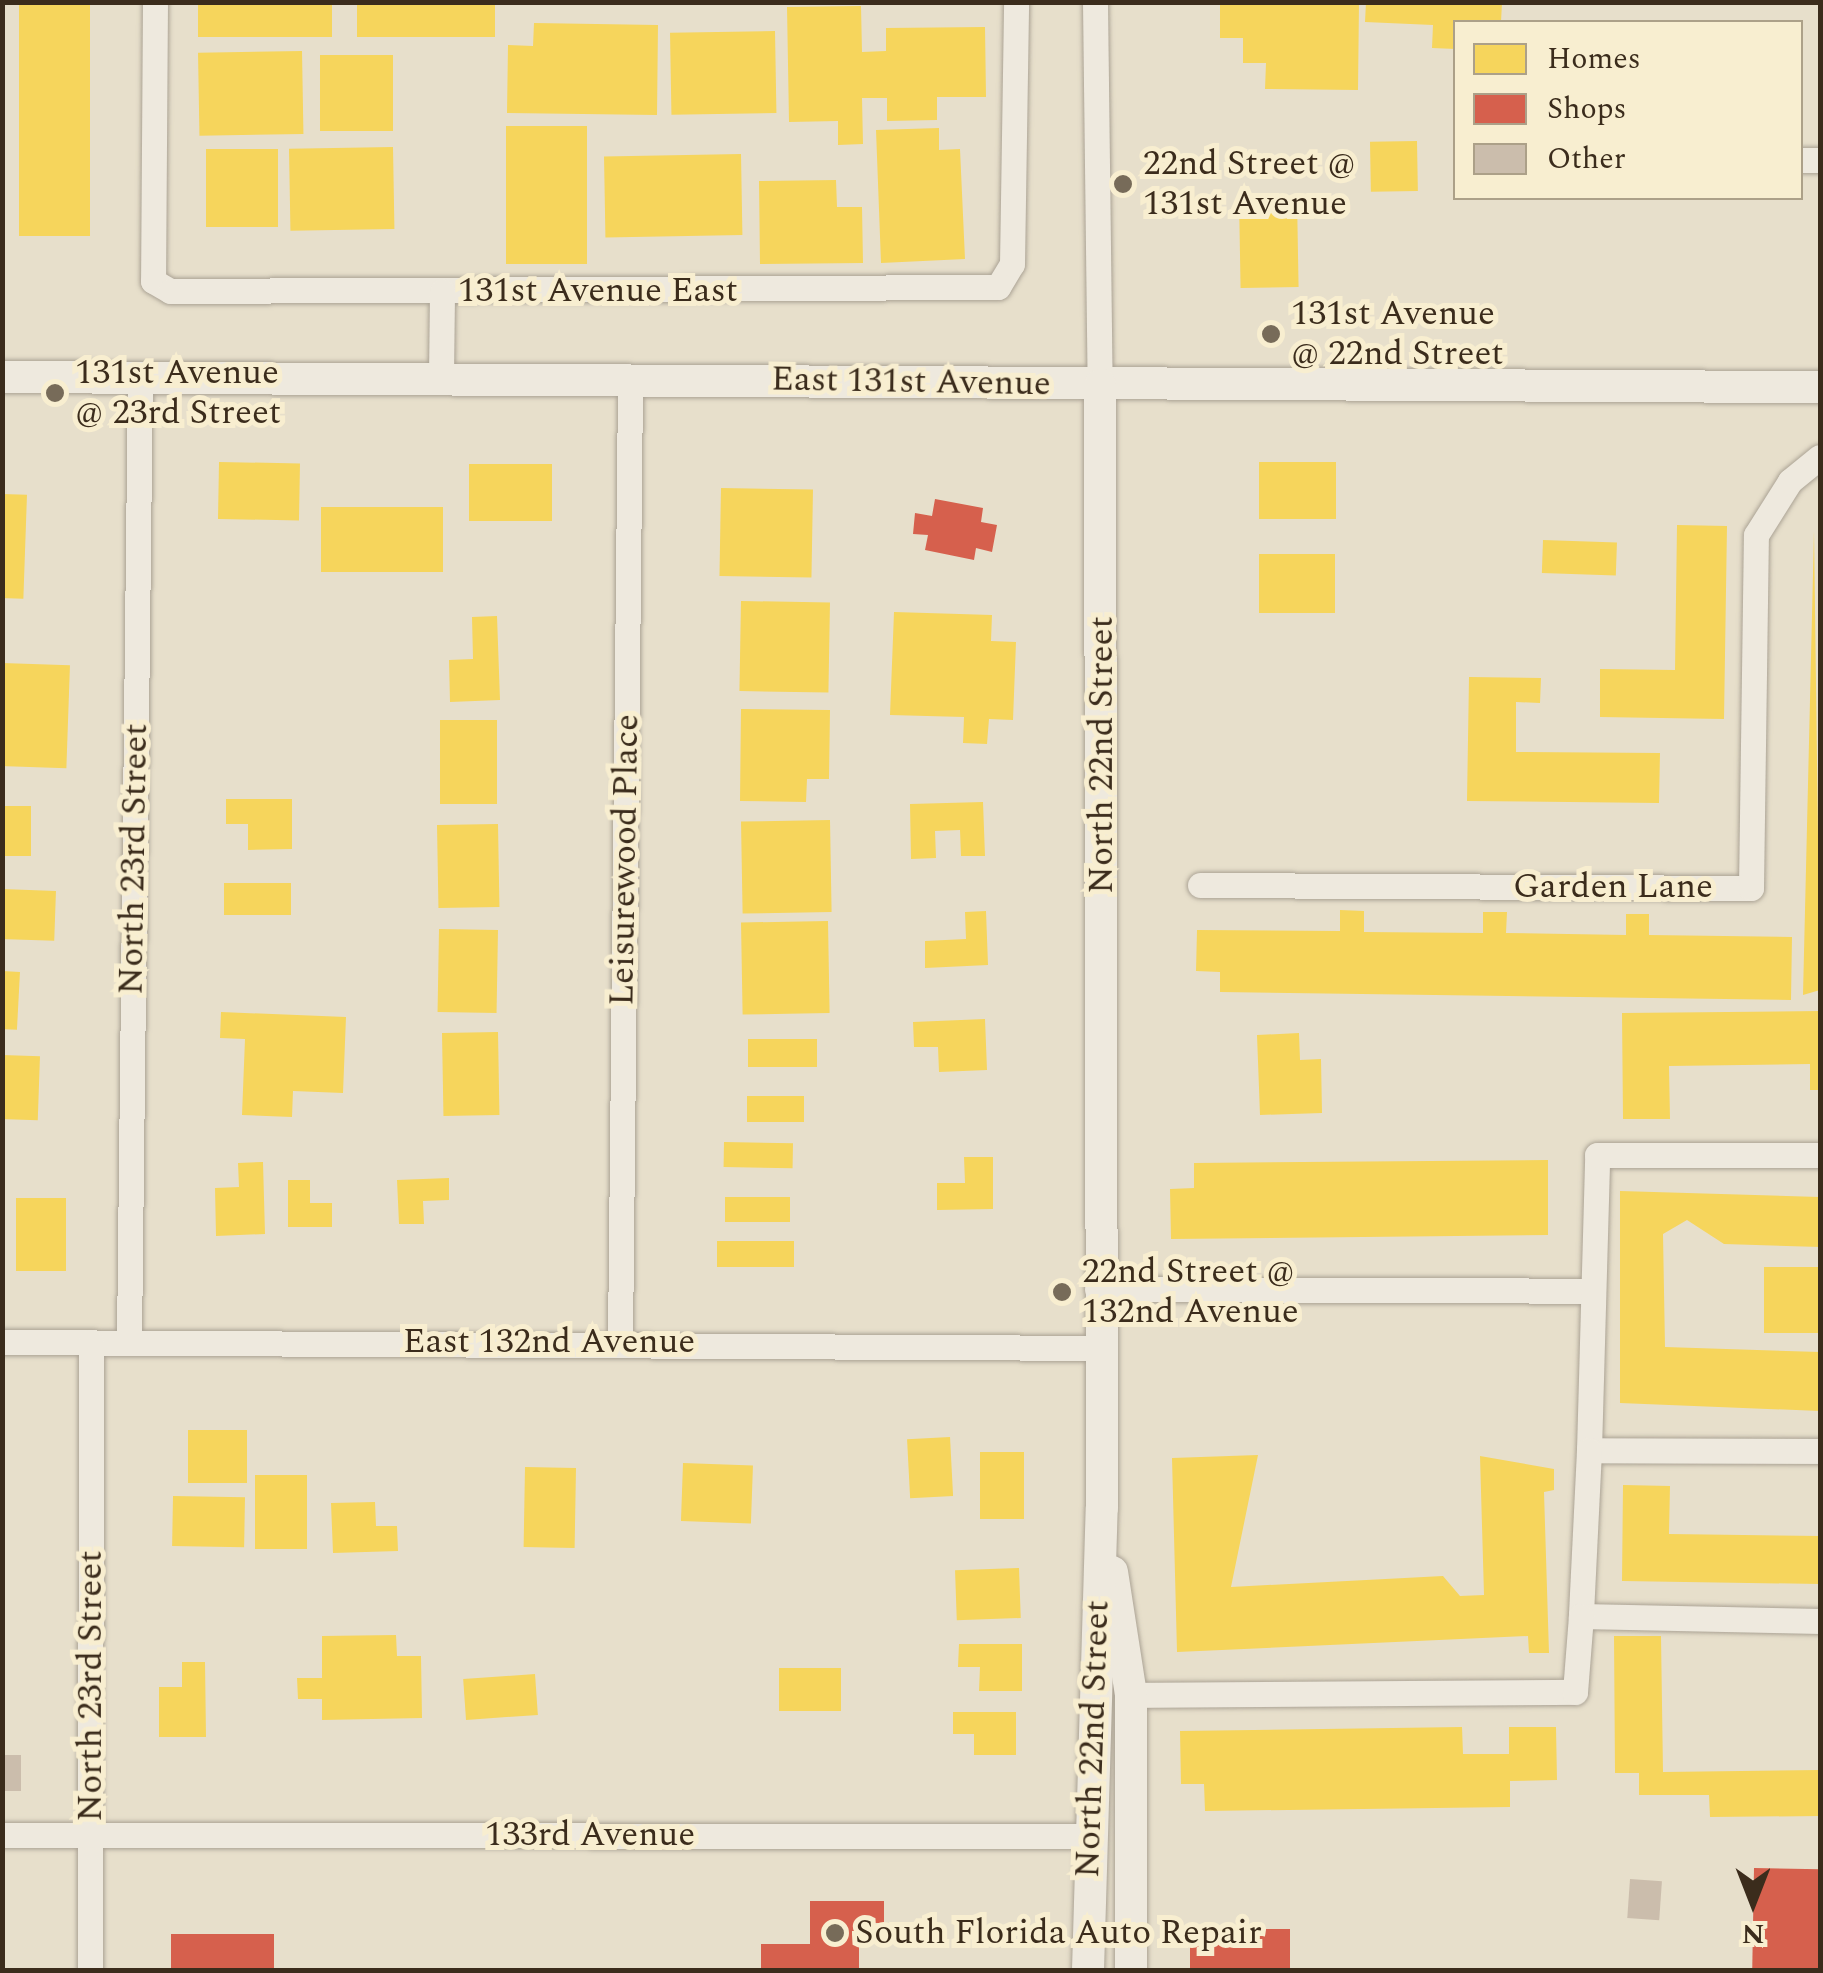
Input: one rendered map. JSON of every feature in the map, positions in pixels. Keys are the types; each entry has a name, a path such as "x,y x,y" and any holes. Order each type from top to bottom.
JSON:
{"street":[{"name":"131st Avenue East","path":"155,2 153,281 170,291 969,291 998,287 1012,264 1016,2"},
{"name":"North 22nd Street","path":"1088,1970 1102,1508 1096,1348 1100,385 1095,2"},
{"path":"440,376 442,291"},
{"name":"East 131st Avenue","path":"2,377 440,376 1100,385 1820,387"},
{"name":"North 23rd Street","path":"128,1342 140,377"},
{"name":"Leisurewood Place","path":"620,1342 630,380"},
{"name":"Garden Lane","path":"1200,886 1751,888 1756,535 1790,481 1820,457"},
{"path":"1131,1695 1575,1692 1589,1450 1597,1154 1820,1156"},
{"path":"1097,1289 1593,1291"},
{"name":"East 132nd Avenue","path":"2,1342 620,1342 1096,1348"},
{"name":"North 23rd Street","path":"90,1970 91,1342"},
{"path":"1589,1450 1820,1451"},
{"name":"North 22nd Street","path":"1102,1508 1131,1695 1131,1970"},
{"path":"1581,1616 1820,1621"},
{"name":"133rd Avenue","path":"2,1835 1090,1836"}],"building: Homes":[{"path":"19,2 90,2 90,236 19,236"},
{"path":"357,2 495,2 495,37 357,37"},
{"path":"1220,2 1359,2 1358,90 1265,89 1266,63 1243,63 1243,38 1220,38"},
{"path":"1366,2 1502,3 1501,20 1453,20 1453,49 1432,48 1433,25 1365,22"},
{"path":"198,3 332,3 332,37 198,37"},
{"path":"861,6 862,52 886,51 886,28 985,27 986,97 937,97 937,120 887,121 887,98 862,98 863,144 838,145 838,121 789,122 787,7"},
{"path":"534,23 658,25 657,115 507,113 508,45 533,46"},
{"path":"775,31 776,113 671,115 670,33"},
{"path":"302,51 303,134 199,136 198,53"},
{"path":"320,55 393,55 393,131 320,131"},
{"path":"506,126 587,126 587,264 506,264"},
{"path":"939,128 939,150 960,149 965,259 881,263 876,130"},
{"path":"1417,141 1418,191 1371,192 1370,142"},
{"path":"393,147 394,229 290,231 289,149"},
{"path":"206,149 278,149 278,227 206,227"},
{"path":"741,154 742,235 605,237 604,156"},
{"path":"836,180 837,207 862,207 863,263 760,264 759,181"},
{"path":"1297,197 1299,287 1241,288 1239,198"},
{"path":"219,462 300,463 299,520 218,519"},
{"path":"1259,462 1336,462 1336,519 1259,519"},
{"path":"469,464 552,464 552,521 469,521"},
{"path":"721,488 813,490 811,578 719,576"},
{"path":"2,494 27,495 23,599 2,598"},
{"path":"321,507 443,507 443,572 321,572"},
{"path":"1677,525 1727,526 1724,719 1600,717 1600,669 1675,670"},
{"path":"1814,531 1820,990 1803,995"},
{"path":"1543,540 1617,543 1616,576 1542,573"},
{"path":"1259,554 1335,554 1335,613 1259,613"},
{"path":"741,601 830,603 828,693 739,691"},
{"path":"894,612 992,615 991,641 1016,642 1013,720 989,719 987,744 963,743 964,717 890,715"},
{"path":"497,616 500,700 450,702 449,660 473,659 472,617"},
{"path":"2,663 70,665 66,768 2,766"},
{"path":"1469,677 1541,678 1540,703 1516,702 1516,752 1660,753 1659,803 1467,801"},
{"path":"741,709 830,710 829,779 807,779 806,802 740,801"},
{"path":"440,720 497,720 497,804 440,804"},
{"path":"226,799 292,799 292,849 248,850 248,824 226,824"},
{"path":"983,802 985,856 961,856 960,830 935,831 936,858 911,859 910,804"},
{"path":"2,806 31,806 31,856 2,856"},
{"path":"830,820 832,912 743,914 741,822"},
{"path":"498,824 499,907 438,908 437,825"},
{"path":"224,883 291,883 291,915 224,915"},
{"path":"2,889 56,891 54,941 2,939"},
{"path":"1340,910 1364,911 1364,932 1483,933 1483,912 1507,912 1506,933 1626,935 1626,914 1649,914 1649,935 1792,937 1791,1000 1220,992 1220,972 1196,971 1197,930 1340,931"},
{"path":"986,911 988,965 925,968 925,941 966,939 965,912"},
{"path":"828,921 830,1013 743,1015 741,923"},
{"path":"439,929 498,930 497,1013 438,1012"},
{"path":"2,971 20,972 17,1030 2,1029"},
{"path":"1820,1011 1820,1090 1810,1090 1810,1064 1669,1066 1670,1119 1623,1119 1622,1013"},
{"path":"221,1012 346,1017 343,1093 293,1091 292,1117 242,1115 245,1039 220,1038"},
{"path":"985,1019 987,1070 939,1072 938,1047 914,1047 913,1022"},
{"path":"498,1032 499,1115 443,1116 442,1033"},
{"path":"1299,1033 1300,1060 1321,1059 1322,1113 1260,1115 1257,1035"},
{"path":"748,1039 817,1039 817,1067 748,1067"},
{"path":"2,1055 40,1056 38,1120 2,1119"},
{"path":"747,1096 804,1096 804,1122 747,1122"},
{"path":"724,1142 793,1143 793,1168 724,1167"},
{"path":"964,1157 993,1157 993,1209 937,1210 937,1183 965,1183"},
{"path":"1548,1160 1548,1235 1171,1239 1170,1189 1194,1188 1194,1163"},
{"path":"263,1162 265,1234 216,1236 215,1188 239,1187 238,1163"},
{"path":"449,1178 449,1200 423,1201 424,1224 399,1224 397,1180"},
{"path":"288,1180 310,1180 310,1203 332,1203 332,1227 288,1227"},
{"path":"1620,1191 1820,1197 1820,1247 1724,1244 1687,1220 1663,1234 1665,1347 1820,1352 1820,1411 1620,1403"},
{"path":"725,1197 790,1197 790,1222 725,1222"},
{"path":"16,1198 66,1198 66,1271 16,1271"},
{"path":"717,1241 794,1241 794,1267 717,1267"},
{"path":"1764,1267 1820,1267 1820,1333 1764,1333"},
{"path":"188,1430 247,1430 247,1483 188,1483"},
{"path":"950,1437 953,1496 910,1498 907,1439"},
{"path":"980,1452 1024,1452 1024,1519 980,1519"},
{"path":"1258,1455 1231,1587 1443,1576 1460,1596 1484,1595 1480,1456 1554,1469 1554,1490 1544,1492 1549,1653 1529,1653 1528,1636 1177,1652 1172,1458"},
{"path":"683,1463 753,1465 751,1523 681,1521"},
{"path":"525,1467 576,1468 575,1548 524,1547"},
{"path":"255,1475 307,1475 307,1549 255,1549"},
{"path":"1623,1485 1670,1486 1669,1534 1820,1536 1820,1584 1622,1581"},
{"path":"173,1496 245,1497 244,1547 172,1546"},
{"path":"375,1502 376,1526 397,1526 398,1551 333,1553 331,1503"},
{"path":"1019,1568 1021,1618 957,1620 955,1570"},
{"path":"396,1635 397,1656 421,1656 422,1718 322,1720 322,1699 298,1699 297,1678 322,1678 322,1636"},
{"path":"1614,1636 1661,1636 1663,1772 1820,1770 1820,1816 1710,1817 1709,1795 1639,1795 1639,1773 1615,1773"},
{"path":"959,1644 1022,1644 1022,1691 979,1691 980,1667 958,1667"},
{"path":"182,1662 205,1662 206,1737 159,1737 159,1687 182,1687"},
{"path":"779,1668 841,1668 841,1711 779,1711"},
{"path":"535,1674 538,1715 466,1720 463,1679"},
{"path":"953,1712 1016,1712 1016,1755 974,1755 974,1734 953,1734"},
{"path":"1462,1727 1463,1754 1509,1754 1509,1727 1556,1727 1557,1780 1510,1781 1510,1807 1205,1811 1204,1784 1181,1784 1180,1731"}],"building: Shops":[{"path":"935,499 983,508 981,522 997,525 992,552 976,548 974,560 925,550 928,535 913,534 915,513 932,516"},
{"path":"1754,1868 1820,1869 1818,1970 1752,1970"},
{"name":"South Florida Auto Repair","path":"810,1901 884,1901 884,1923 859,1923 859,1970 761,1970 761,1944 810,1944"},
{"path":"1190,1929 1290,1929 1290,1970 1190,1970"},
{"path":"171,1934 274,1934 274,1970 171,1970"}],"building: Other":[{"path":"2,1755 21,1755 21,1791 2,1791"},
{"path":"1630,1879 1662,1881 1659,1920 1627,1918"}],"place":[{"name":"22nd Street @ 131st Avenue","path":"1123,184"},
{"name":"131st Avenue @ 22nd Street","path":"1271,334"},
{"name":"131st Avenue @ 23rd Street","path":"55,393"},
{"name":"22nd Street @ 132nd Avenue","path":"1062,1292"},
{"name":"South Florida Auto Repair","path":"835,1933"}]}
